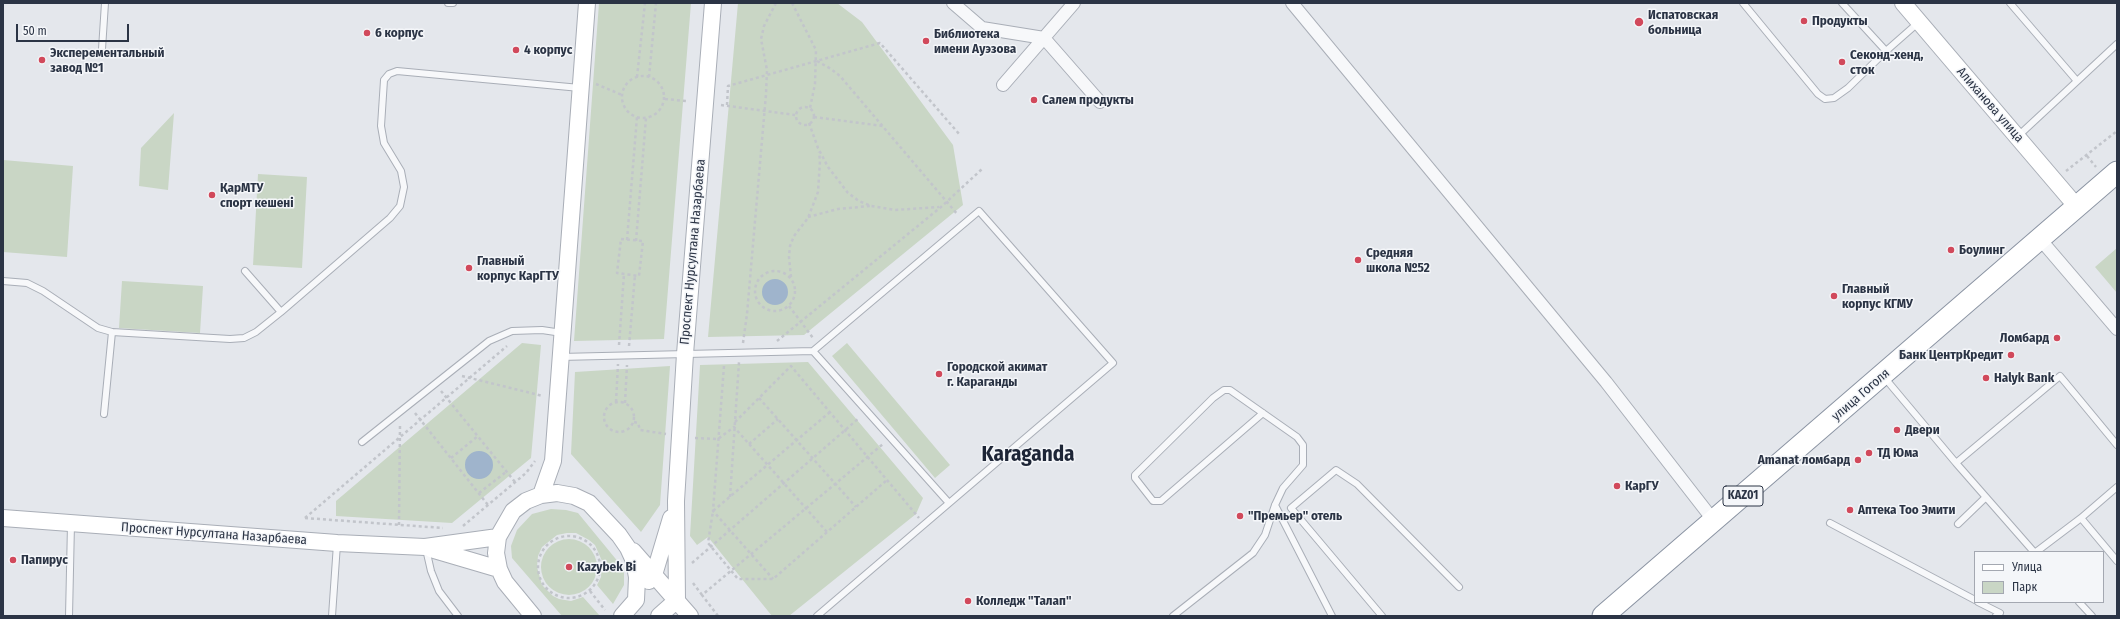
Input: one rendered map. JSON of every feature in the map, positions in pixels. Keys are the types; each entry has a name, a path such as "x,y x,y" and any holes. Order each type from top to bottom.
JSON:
{"highway":[{"name":"улица Гоголя","path":"1603,616 1883,376 2117,172"}],"main road":[{"path":"540,495 553,461 587,3"},
{"name":"Проспект Нурсултана Назарбаева","path":"677,600 676,502 685,354 713,3"},
{"name":"Алиханова улица","path":"1903,3 2077,207"},
{"path":"532,616 505,582 499,569 496,553 498,537 513,512 526,502 540,495 557,493 574,496 589,503 690,616"},
{"name":"Проспект Нурсултана Назарбаева","path":"636,600 654,575 676,502"},
{"name":"Проспект Нурсултана Назарбаева","path":"3,518 337,543 425,547 498,537"},
{"path":"619,535 634,561 637,577 636,600 622,616"},
{"name":"Проспект Нурсултана Назарбаева","path":"425,547 499,569"},
{"path":"659,616 677,600"}],"street":[{"path":"953,3 982,28 1044,38 1100,102"},
{"path":"1003,86 1074,3"},
{"path":"1292,3 1606,382 1714,520"},
{"path":"2040,239 2117,329"}],"lane":[{"path":"102,49 105,3"},
{"path":"448,3 453,3"},
{"path":"1743,3 1818,94 1825,99 1834,98 1848,88 1886,51 1919,22"},
{"path":"1842,3 1886,51"},
{"path":"2010,3 2077,81"},
{"path":"2017,137 2117,44"},
{"path":"3,281 27,283 43,291 98,328 112,332 230,339 244,338 256,332 281,312 390,218 400,206 404,187 401,170 384,143 380,126 384,80 389,74 397,71 580,88"},
{"path":"560,357 618,357 813,351 979,211 1113,363 817,616"},
{"path":"245,271 281,312"},
{"path":"362,442 489,341 512,331 542,330 562,333"},
{"path":"104,414 112,332"},
{"path":"813,351 949,503"},
{"path":"1883,376 1956,463 2034,551"},
{"path":"1956,463 2060,376 2117,445"},
{"path":"1176,615 1253,552 1265,535 1275,505 1283,488 1303,465 1304,454 1302,444 1298,437 1230,390 1224,390 1213,398 1137,471 1135,478 1153,501 1161,501 1263,413"},
{"path":"1382,616 1290,508 1336,470 1357,484 1459,587"},
{"path":"2036,551 2081,518 2117,487"},
{"path":"1958,524 1986,497"},
{"path":"1275,505 1332,616"},
{"path":"2081,518 2117,561"},
{"path":"1830,523 1974,599"},
{"path":"69,616 72,524"},
{"path":"332,616 337,543"},
{"path":"425,547 430,571 439,591 458,616"},
{"path":"1980,603 2000,613 1996,616"},
{"path":"2080,603 2092,616"}],"path":[{"path":"637,77 645,3"},
{"path":"649,77 656,3"},
{"path":"730,497 738,366 749,290 767,75 761,38 764,26 776,3"},
{"path":"792,3 816,50 817,61 813,100 810,108 814,117"},
{"path":"726,105 728,86 880,42 960,135"},
{"path":"817,61 840,76 965,223"},
{"path":"637,77 649,77 658,84 665,99 654,115 646,118 637,117 632,115 624,106 622,94 627,84 637,77"},
{"path":"665,99 686,101"},
{"path":"721,105 795,115"},
{"path":"795,115 801,107 810,108"},
{"path":"795,115 799,123 804,125 810,123 814,117"},
{"path":"627,240 637,117"},
{"path":"814,117 883,126"},
{"path":"636,241 646,118"},
{"path":"790,277 790,246 794,236 808,218 818,192 820,160 818,148 810,123"},
{"path":"2054,180 2117,131"},
{"path":"818,148 836,179 848,193 859,201 871,206 895,210 941,207"},
{"path":"763,352 947,202 982,169"},
{"path":"808,218 838,209 871,206"},
{"path":"620,239 627,240 643,241 639,276 617,273 620,239"},
{"path":"768,272 783,272 790,277 795,286 796,295 789,306 778,312 769,311 761,306 756,299 754,290 757,281 768,272"},
{"path":"616,402 624,274"},
{"path":"625,403 635,275"},
{"path":"749,290 754,290"},
{"path":"789,306 819,346"},
{"path":"447,528 305,518 524,331"},
{"path":"724,366 713,511 708,542 738,579 773,579 887,480"},
{"path":"735,423 791,366 924,524"},
{"path":"449,373 543,396"},
{"path":"435,384 515,482"},
{"path":"542,403 544,389"},
{"path":"760,398 856,507"},
{"path":"616,402 625,403 630,405 634,413 634,422 629,429 621,432 612,431 606,424 603,416 606,408 616,402"},
{"path":"409,405 488,505"},
{"path":"399,525 400,412"},
{"path":"713,511 830,412"},
{"path":"689,566 867,412"},
{"path":"749,444 778,419"},
{"path":"718,439 734,427"},
{"path":"734,427 827,532"},
{"path":"451,458 478,436"},
{"path":"718,616 702,595 891,437"},
{"path":"457,528 464,525 526,473 536,458"},
{"path":"479,493 506,472"},
{"path":"713,511 773,579"},
{"path":"565,536 574,536 586,541 596,550 601,567 599,576 590,591 574,598 565,598 556,595 543,584 538,567 543,550 549,543 565,536"},
{"path":"590,591 605,610"}],"green space":[{"path":"599,3 691,3 664,339 574,341"},
{"path":"738,3 837,3 862,22 953,145 963,205 804,335 708,337"},
{"path":"174,113 168,190 139,186 141,148"},
{"path":"3,160 73,166 67,257 3,252"},
{"path":"258,174 307,177 302,268 253,265"},
{"path":"2117,248 2117,293 2095,267"},
{"path":"122,281 203,286 200,333 119,328"},
{"path":"522,343 541,345 531,458 452,523 336,516 336,501"},
{"path":"847,343 950,465 935,478 832,356"},
{"path":"808,362 923,498 916,514 789,616 772,616 708,537 697,545 690,536 700,365"},
{"path":"670,366 660,505 641,532 571,454 575,372"},
{"path":"551,509 566,510 578,513 624,569 624,585 613,604 597,585 601,577 602,561 595,545 589,540 576,533 567,533 557,535 542,547 538,556 537,567 542,585 553,596 559,599 571,601 583,597 600,616 562,616 512,558 511,546 517,530 532,514"},
{"path":"569,539 580,541 589,547 595,556 597,567 595,578 589,587 580,593 569,595 558,593 549,587 543,578 541,567 543,556 549,547 558,541"}],"water":[{"path":"775,279 784,283 788,292 784,301 775,305 766,301 762,292 766,283"},
{"path":"479,451 489,455 493,465 489,475 479,479 469,475 465,465 469,455"}],"place":[{"name":"Продукты","path":"1804,21"},
{"name":"Испатовская больница","path":"1639,22"},
{"name":"6 корпус","path":"367,33"},
{"name":"Библиотека имени Ауэзова","path":"926,41"},
{"name":"4 корпус","path":"516,50"},
{"name":"Эксперементальный завод №1","path":"42,60"},
{"name":"Секонд-хенд, сток","path":"1842,62"},
{"name":"Салем продукты","path":"1034,100"},
{"name":"ҚарМТУ спорт кешені","path":"212,195"},
{"name":"Боулинг","path":"1951,250"},
{"name":"Средняя школа №52","path":"1358,260"},
{"name":"Главный корпус КарГТУ","path":"469,268"},
{"name":"Главный корпус КГМУ","path":"1834,296"},
{"name":"Ломбард","path":"2057,338"},
{"name":"Банк ЦентрКредит","path":"2011,355"},
{"name":"Городской акимат г. Караганды","path":"939,374"},
{"name":"Halyk Bank","path":"1986,378"},
{"name":"Двери","path":"1897,430"},
{"name":"ТД Юма","path":"1869,453"},
{"name":"Amanat ломбард","path":"1858,460"},
{"name":"КарГУ","path":"1617,486"},
{"name":"Аптека Тоо Эмити","path":"1850,510"},
{"name":"\"Премьер\" отель","path":"1240,516"},
{"name":"Папирус","path":"13,560"},
{"name":"Kazybek Bi","path":"569,567"},
{"name":"Колледж \"Талап\"","path":"968,601"}],"district":[{"name":"Karaganda","path":"1028,455"}]}
